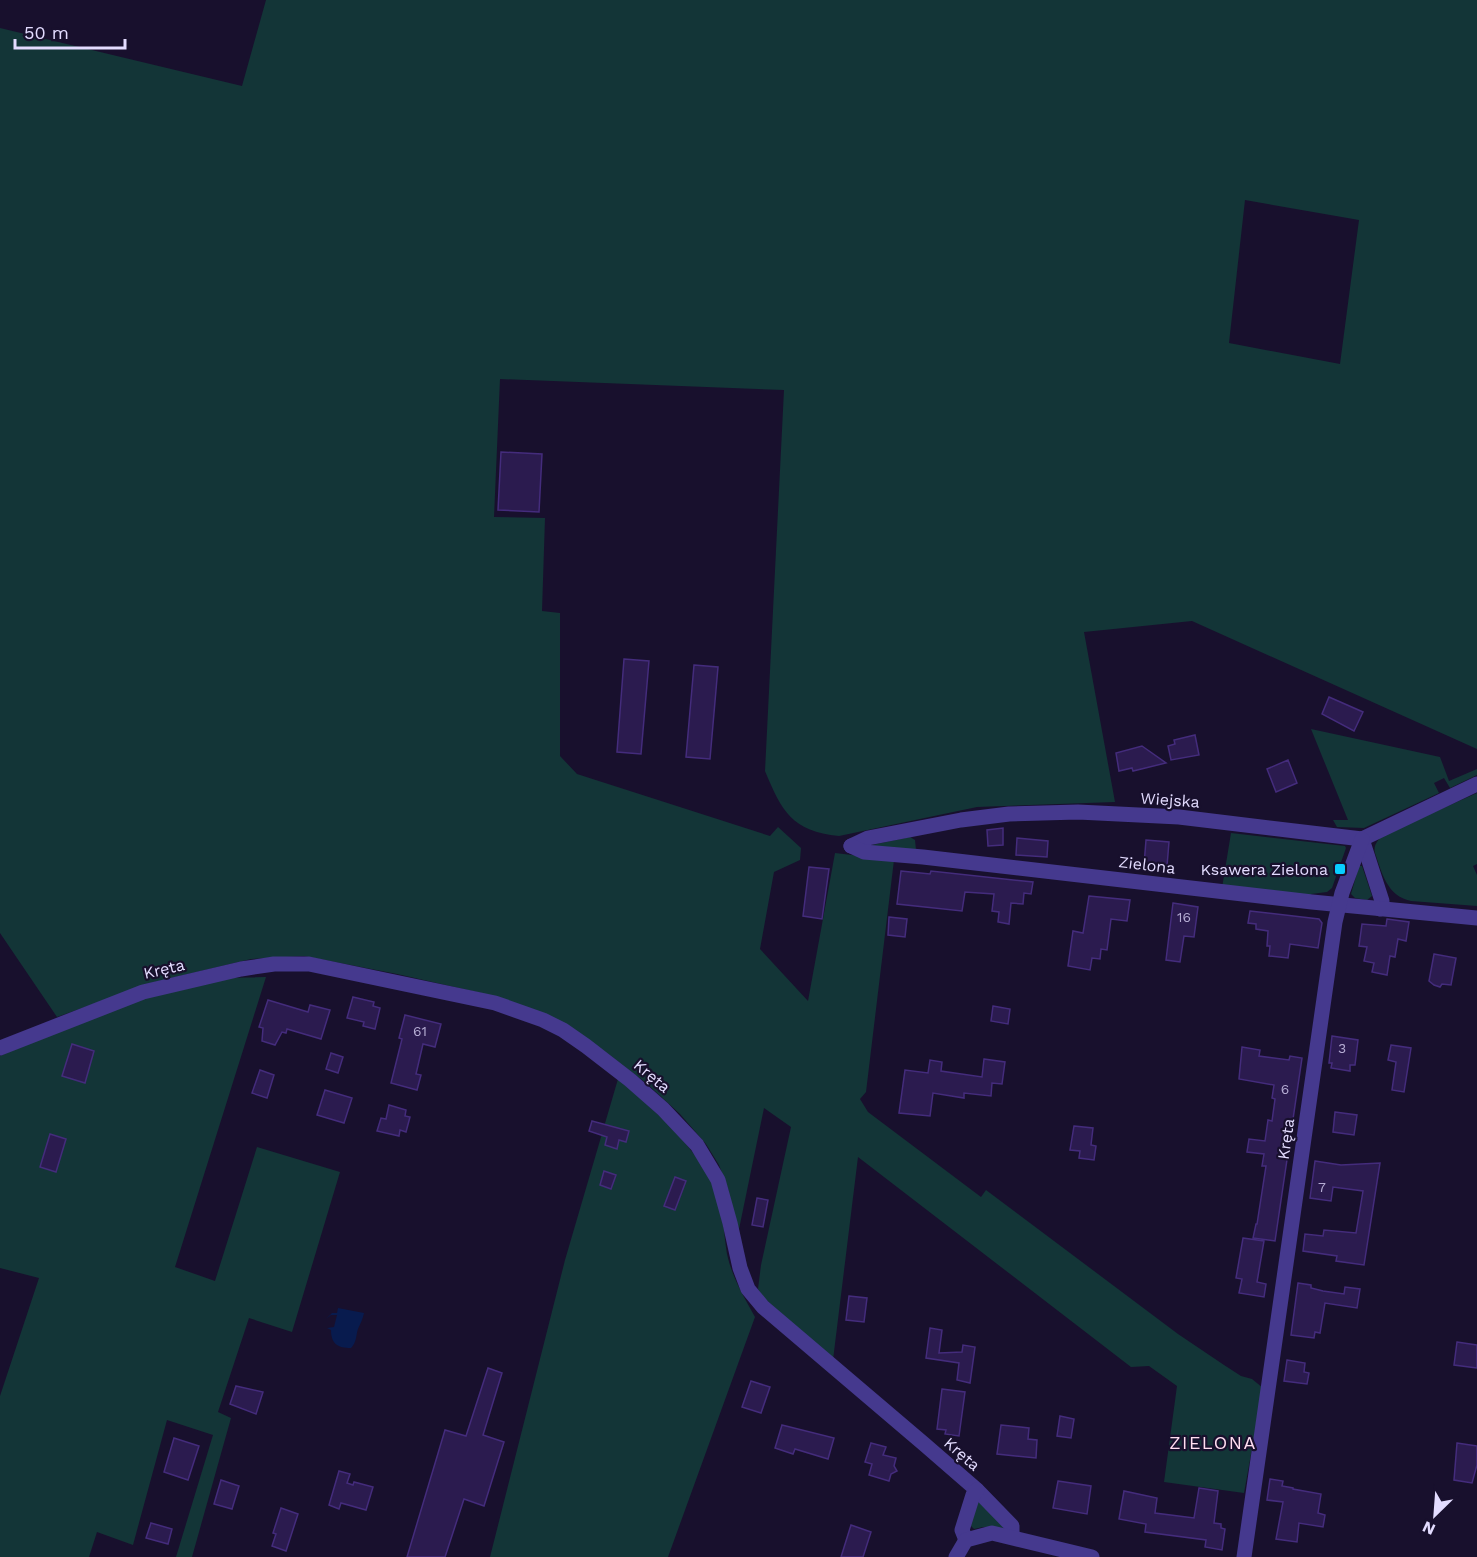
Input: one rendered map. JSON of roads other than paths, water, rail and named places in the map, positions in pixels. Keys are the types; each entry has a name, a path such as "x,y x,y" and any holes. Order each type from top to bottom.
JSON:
{"street":[{"path":"1380,909 1382,901 1362,839 1477,784"},
{"name":"Wiejska","path":"851,846 868,838 961,820 1009,814 1078,812 1179,817 1362,839"},
{"name":"Kręta","path":"1244,1557 1338,904 1362,839"},
{"name":"Zielona","path":"851,846 864,852 1477,918"},
{"name":"Kręta","path":"0,1048 143,992 241,969 274,964 309,964 372,976 495,1003 543,1020 563,1030 630,1080 663,1109 697,1145 718,1180 740,1268 748,1289 763,1307 977,1490 1012,1526 1012,1537"},
{"path":"966,1540 962,1530 973,1495 977,1490"},
{"path":"956,1557 966,1540 992,1533 1092,1557"}],"water":[{"path":"338,1308 364,1313 351,1348 336,1344 332,1339 331,1330 327,1328 334,1327 337,1315 331,1315 326,1319 332,1313 337,1313"}],"place":[{"name":"Ksawera Zielona","path":"1340,869"}],"district":[{"name":"ZIELONA","path":"1213,1442"}]}
